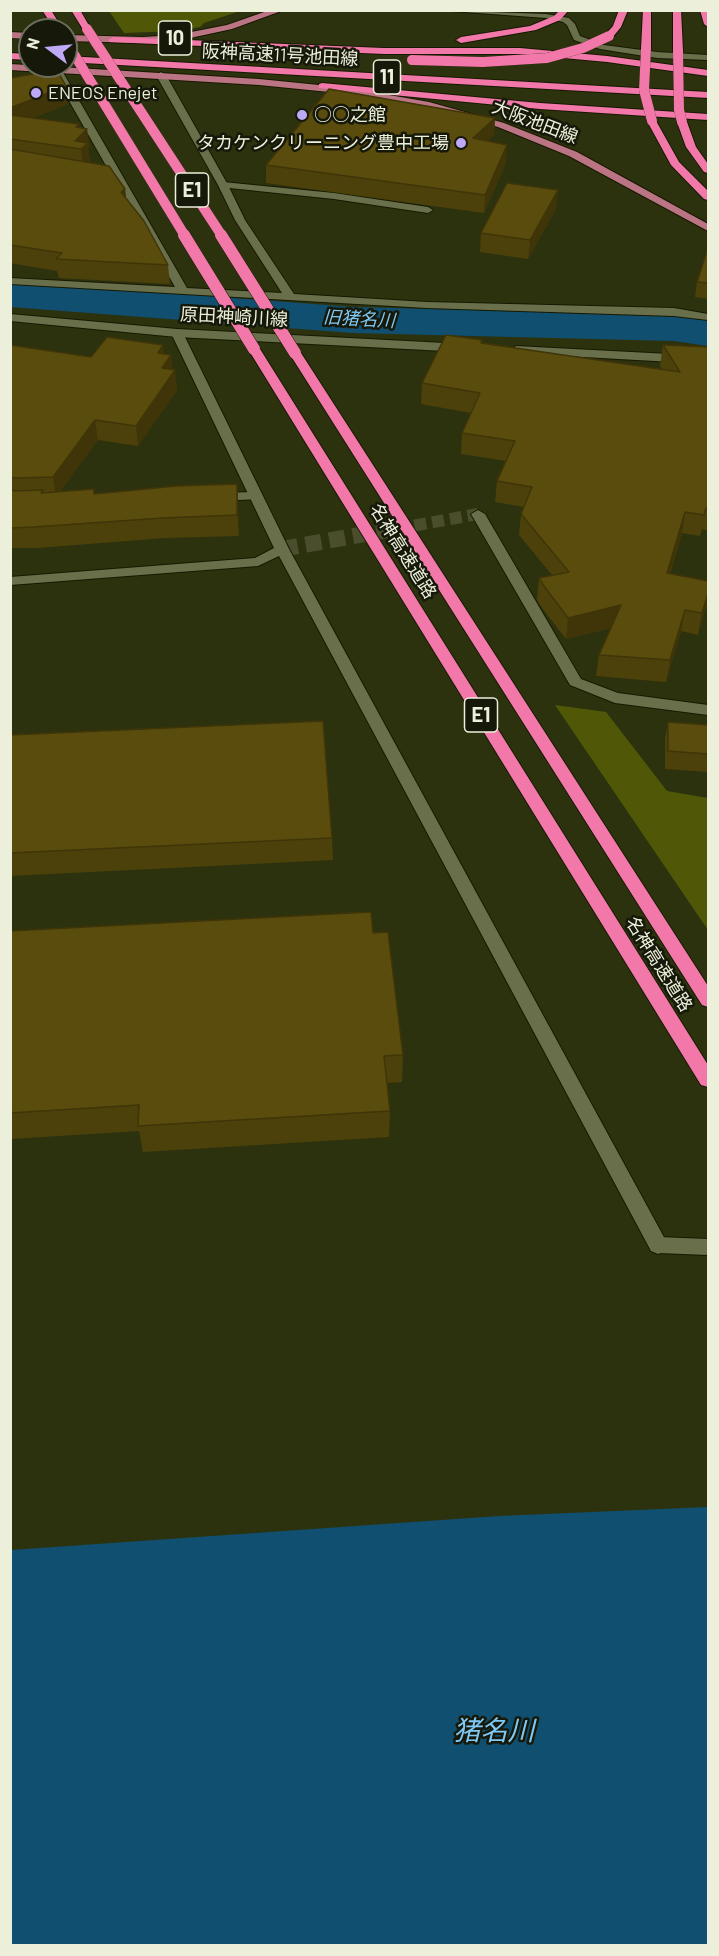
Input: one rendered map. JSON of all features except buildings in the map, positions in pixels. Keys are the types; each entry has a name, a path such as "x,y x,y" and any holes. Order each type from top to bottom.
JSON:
{"highway":[{"name":"名神高速道路","path":"75,10 187,181 708,1000"},
{"path":"240,45 457,40 516,32 557,18 565,10"},
{"path":"211,55 506,61 547,58 583,48 609,36 617,27 624,10"},
{"path":"647,10 644,90 652,121 675,163 708,197"},
{"path":"677,10 679,110 692,147 708,170"},
{"path":"704,10 708,24"},
{"path":"96,24 164,130 187,181"},
{"path":"113,40 384,51 520,51 607,59 708,73"},
{"name":"阪神高速11号池田線","path":"78,51 708,85"},
{"path":"140,54 176,54"},
{"name":"名神高速道路","path":"78,60 254,349 708,1080"},
{"name":"阪神高速11号池田線","path":"78,60 708,95"},
{"path":"310,73 708,102"},
{"path":"222,79 345,87 540,106 708,117"}],"main road":[{"name":"10","path":"78,40 160,39 196,35 280,10"},
{"name":"大阪池田線","path":"78,70 222,79 379,96 477,117 573,154 708,228"}],"street":[{"path":"161,75 223,185 240,220 290,296"},
{"path":"61,78 112,176 183,291"},
{"path":"10,281 427,306 674,312 708,317"},
{"name":"原田神崎川線","path":"10,317 177,333 473,348"},
{"path":"177,333 282,549 658,1245"},
{"path":"508,350 708,360"},
{"path":"478,514 575,682 615,698 708,710"},
{"path":"10,581 258,562 282,549"}],"lane":[{"path":"441,10 557,18 571,24 577,38 603,47 657,56 708,58"},
{"path":"223,185 334,196 428,210"},
{"path":"202,498 257,496"},
{"path":"658,1245 708,1246"}],"green space":[{"path":"109,11 240,11 204,23 200,27 179,31 124,33"},
{"path":"555,705 606,712 667,791 708,798 708,930"}],"water":[{"name":"猪名川","path":"708,1507 708,1945 11,1945 11,1550 499,1516"}],"waterway":[{"name":"旧猪名川","path":"10,294 353,320 674,328 708,333"}],"tunnel":[{"path":"379,532 478,514"},
{"path":"282,549 387,530"}],"place":[{"name":"ENEOS Enejet","path":"36,93"},
{"name":"○○之館","path":"302,115"},
{"name":"タカケンクリーニング豊中工場","path":"461,143"}]}
